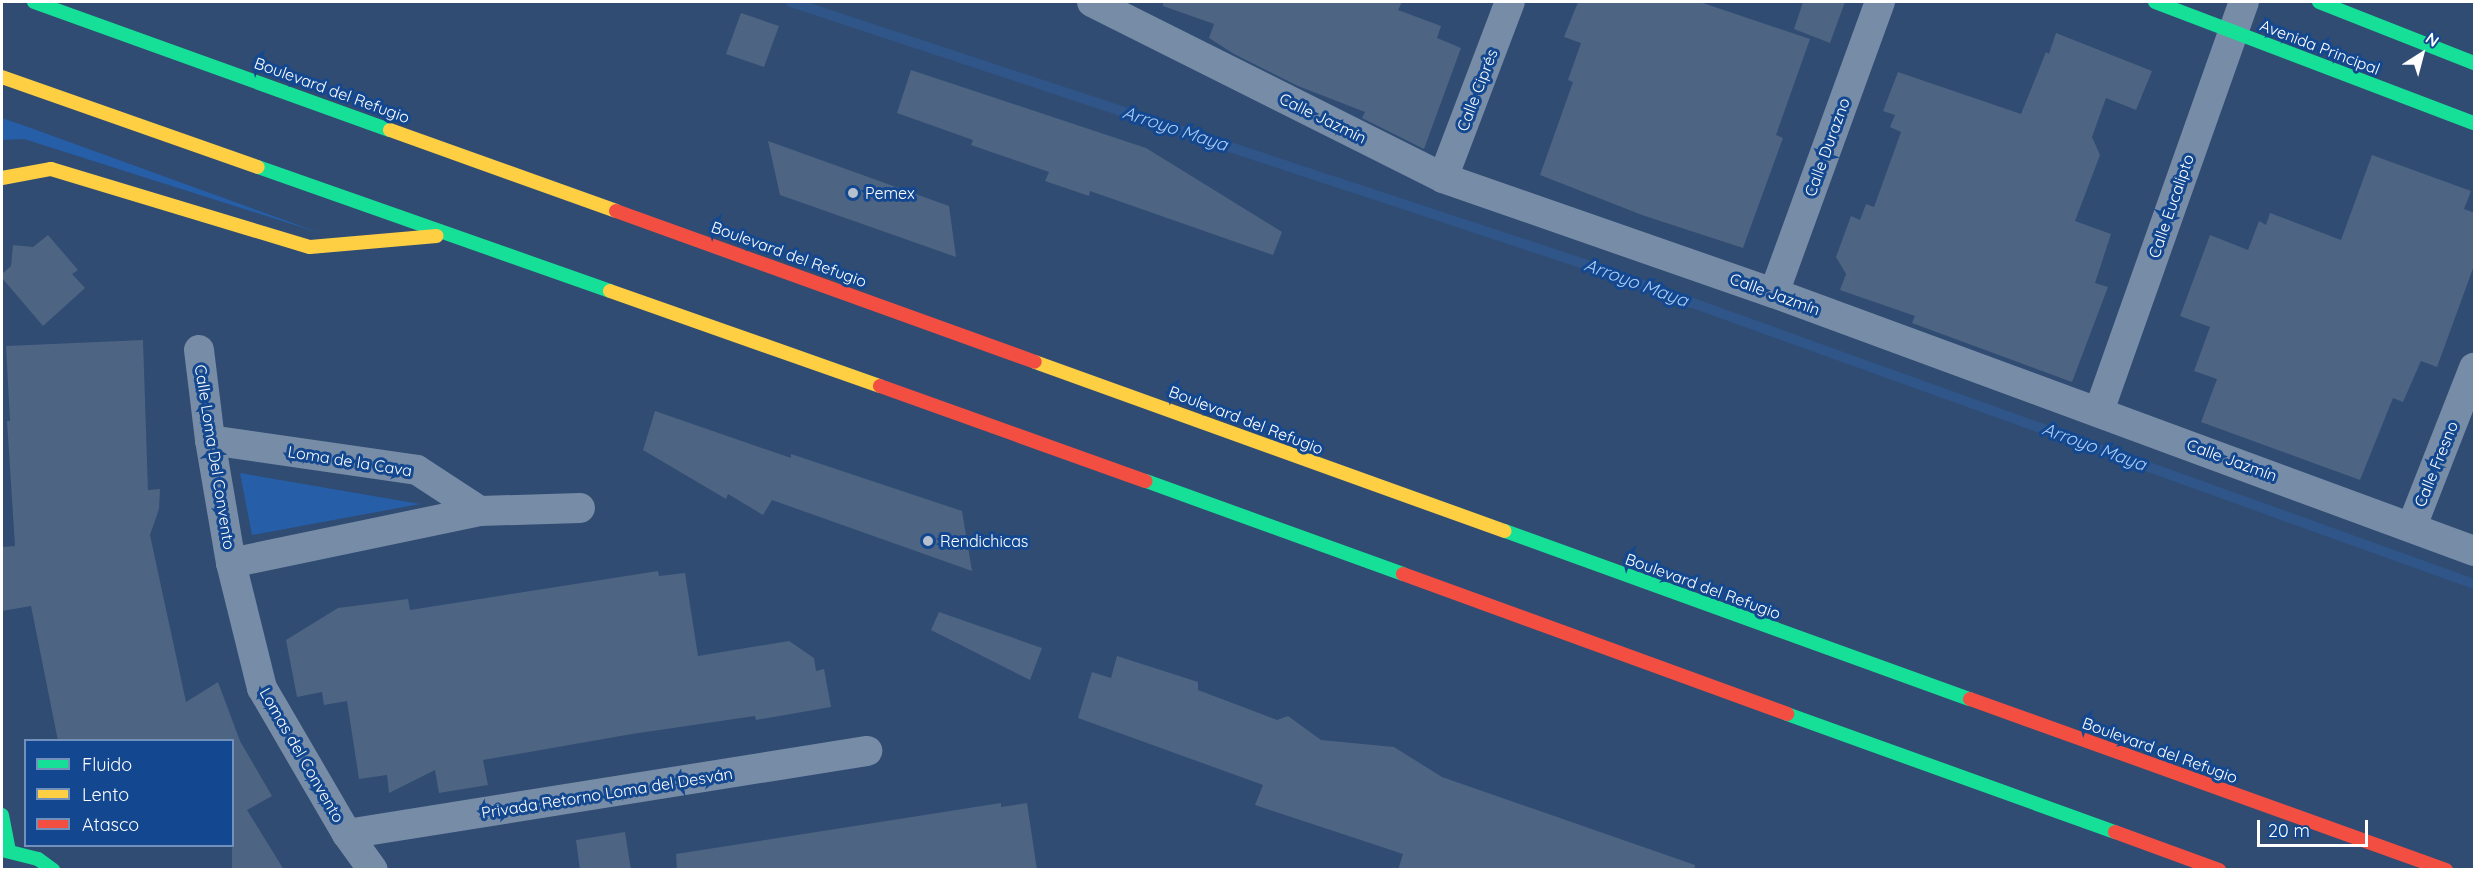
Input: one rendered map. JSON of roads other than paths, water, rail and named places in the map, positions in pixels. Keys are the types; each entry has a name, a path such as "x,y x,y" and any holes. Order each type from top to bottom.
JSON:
{"main road":[{"name":"Boulevard del Refugio","path":"34,2 2446,870"},
{"name":"Avenida Principal","path":"2155,2 2475,123"},
{"path":"2319,2 2475,63"},
{"path":"2,77 1131,476 2219,870"},
{"path":"2,178 51,169 310,247 448,235"},
{"path":"2,815 5,850 38,859 53,870"}],"street":[{"name":"Calle Jazmín","path":"1092,2 1128,10 1443,178 1774,293 2475,551"},
{"name":"Calle Ciprés","path":"1443,178 1510,2"},
{"name":"Calle Durazno","path":"1774,293 1880,2"},
{"name":"Calle Eucalipto","path":"2099,411 2244,2"},
{"name":"Calle Loma Del Convento","path":"199,350 210,440 231,563"},
{"name":"Calle Fresno","path":"2412,526 2475,369"},
{"name":"Loma de la Cava","path":"210,440 417,470 480,511"},
{"path":"231,563 480,511 580,508"},
{"name":"Lomas del Convento","path":"231,563 262,688 347,834 373,870"},
{"name":"Privada Retorno Loma del Desván","path":"347,834 867,752"}],"waterway":[{"name":"Arroyo Maya","path":"791,2 1587,265 2474,584"}],"place":[{"name":"Pemex","path":"853,193"},
{"name":"Rendichicas","path":"928,541"}]}
